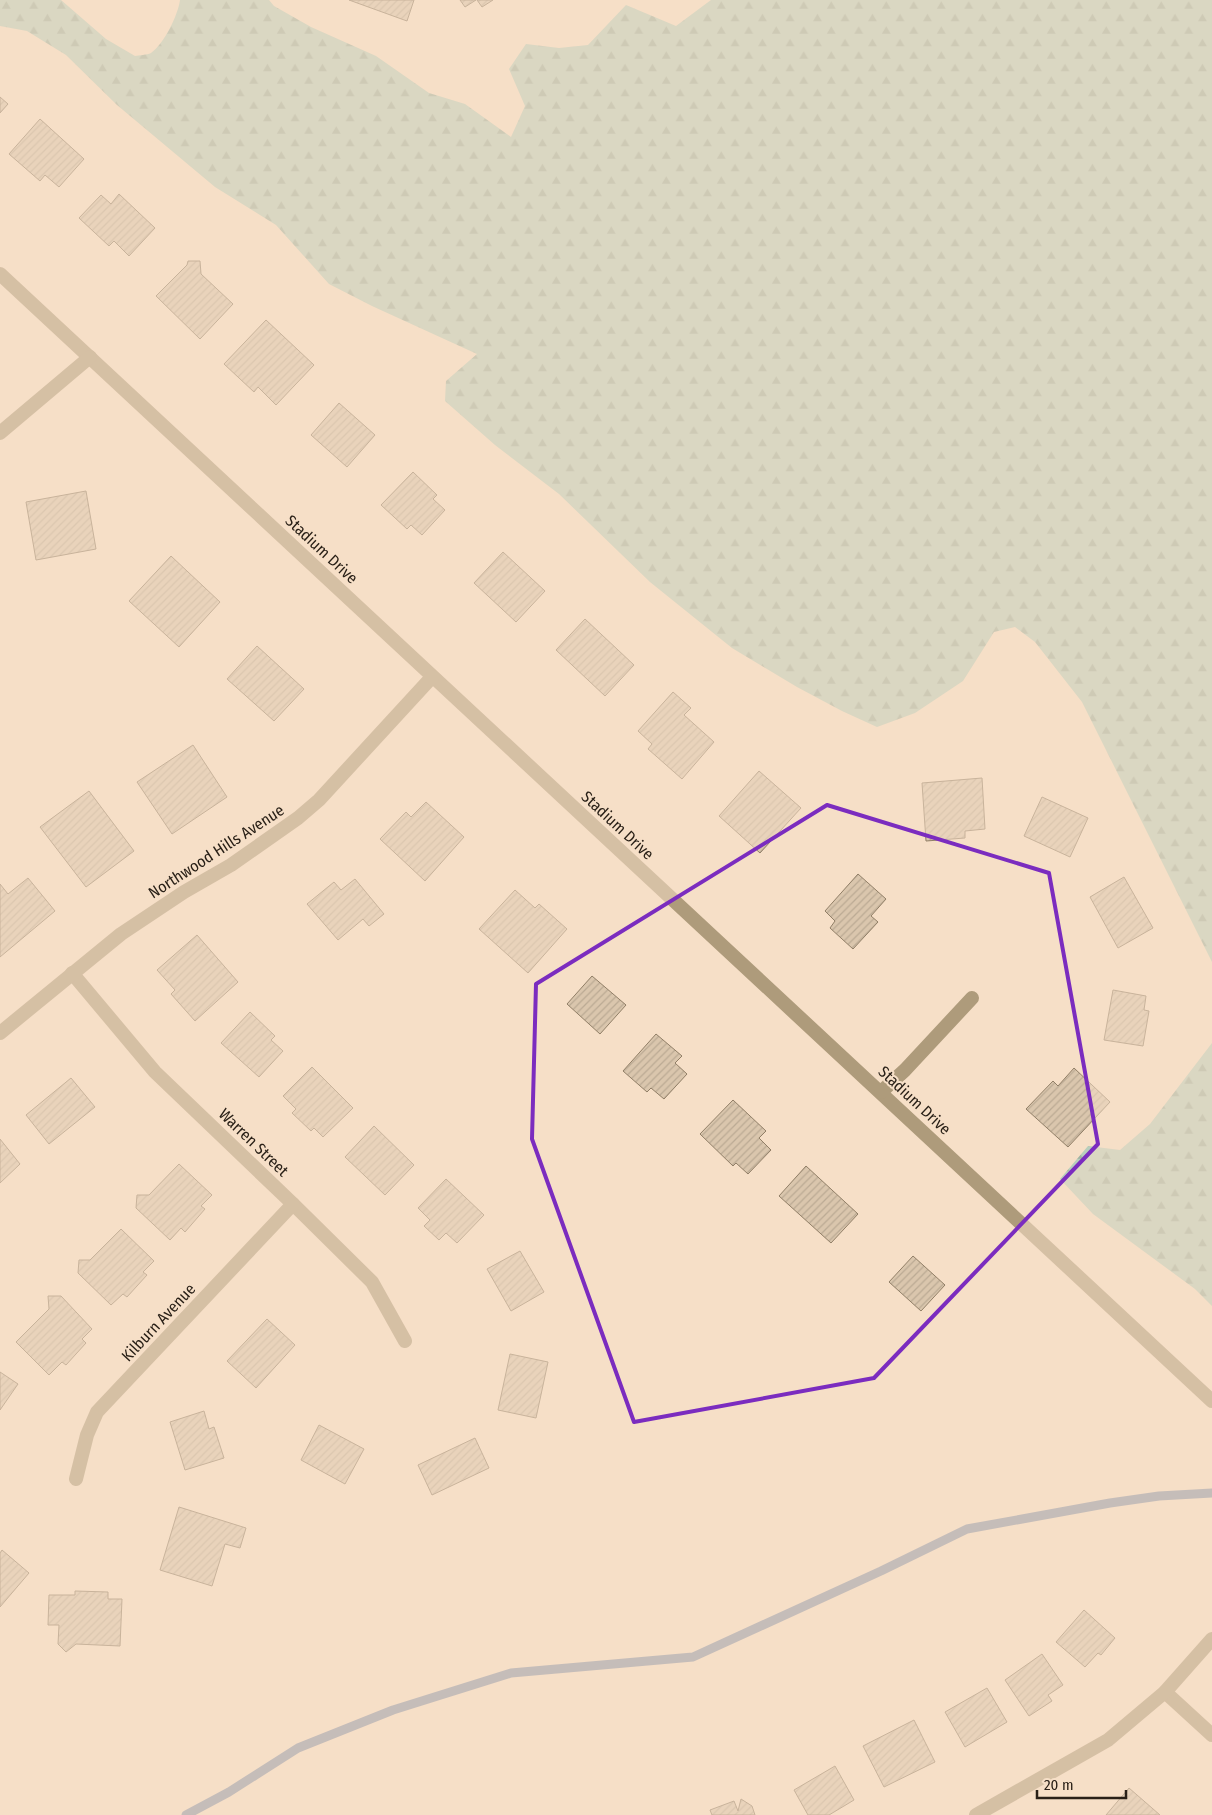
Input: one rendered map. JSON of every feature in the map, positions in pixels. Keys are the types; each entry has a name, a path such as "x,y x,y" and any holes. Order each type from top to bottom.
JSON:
{"street":[{"name":"Stadium Drive","path":"0,274 1212,1401"},
{"path":"0,433 90,358"},
{"name":"Northwood Hills Avenue","path":"0,1033 121,934 184,892 231,865 298,818 319,800 432,677"},
{"name":"Warren Street","path":"72,973 155,1072 372,1282 405,1340"},
{"path":"881,1092 905,1070 972,998"},
{"name":"Kilburn Avenue","path":"76,1479 87,1435 97,1412 293,1204"},
{"path":"976,1815 1108,1740 1165,1692 1212,1639"},
{"path":"1165,1692 1212,1735"}],"highlighted area":[{"path":"827,805 1049,873 1098,1144 874,1378 634,1422 532,1139 536,984"}],"green space":[{"path":"0,0 61,0 106,39 135,56 151,53 161,43 173,21 180,0 269,0 274,6 311,27 376,56 429,93 465,104 511,137 525,106 509,69 526,44 559,48 588,45 626,5 676,26 711,0 1212,0 1212,962 1082,702 1035,642 1015,627 994,632 963,681 915,713 877,727 797,687 732,648 650,582 559,494 495,445 445,401 446,381 477,354 372,306 329,284 276,225 215,187 117,105 66,55 27,31 0,26"},
{"path":"1212,1043 1212,1306 1195,1289 1093,1214 1060,1179 1088,1146 1120,1150 1150,1124"}],"building":[{"path":"349,0 414,0 407,21"},
{"path":"460,0 476,0 465,7"},
{"path":"477,0 493,0 482,7"},
{"path":"0,97 8,104 0,113"},
{"path":"40,119 84,159 59,187 45,175 40,181 9,154"},
{"path":"119,194 155,228 129,256 114,241 109,246 79,218 101,195 111,204"},
{"path":"188,261 200,261 201,274 233,304 200,339 156,296 187,265"},
{"path":"266,320 314,365 276,405 258,387 254,392 224,364"},
{"path":"339,403 375,435 347,467 311,435"},
{"path":"413,472 437,495 433,499 445,510 422,535 411,525 407,529 381,505"},
{"path":"86,491 96,549 36,560 26,502"},
{"path":"503,552 545,591 516,622 474,583"},
{"path":"171,556 220,602 179,647 129,601"},
{"path":"585,619 634,665 605,696 556,650"},
{"path":"257,646 304,689 274,721 227,679"},
{"path":"673,692 691,708 684,715 714,742 682,779 648,749 652,744 638,731"},
{"path":"193,745 227,797 172,834 137,782"},
{"path":"759,771 801,808 760,853 719,816"},
{"path":"982,778 985,829 965,831 965,838 926,841 922,783"},
{"path":"89,791 134,851 86,887 40,827"},
{"path":"1042,797 1088,818 1070,857 1024,836"},
{"path":"426,802 464,837 425,881 380,839 406,812 411,817"},
{"path":"858,874 886,899 871,916 878,922 853,949 830,928 835,921 825,911"},
{"path":"1124,877 1153,928 1118,948 1090,897"},
{"path":"28,878 55,911 0,957 0,884 8,894"},
{"path":"355,879 384,914 369,926 363,919 338,940 307,904 334,882 341,890"},
{"path":"515,890 535,908 539,904 567,929 528,973 479,929"},
{"path":"197,935 238,982 195,1021 171,994 175,990 157,970"},
{"path":"592,976 626,1005 600,1034 567,1004"},
{"path":"1113,990 1146,996 1144,1010 1149,1011 1143,1046 1104,1040"},
{"path":"250,1012 275,1036 271,1040 283,1051 259,1077 221,1043"},
{"path":"656,1034 682,1056 675,1063 687,1074 664,1099 651,1088 647,1092 623,1071"},
{"path":"312,1067 353,1108 323,1137 314,1128 311,1131 292,1113 296,1109 283,1096"},
{"path":"1074,1068 1110,1102 1068,1147 1026,1109 1053,1081 1058,1086"},
{"path":"71,1078 95,1107 49,1144 26,1115"},
{"path":"733,1100 766,1131 759,1138 771,1150 748,1174 736,1163 733,1166 700,1134"},
{"path":"374,1126 414,1165 385,1195 345,1157"},
{"path":"0,1139 20,1164 0,1183"},
{"path":"179,1164 212,1195 201,1206 205,1209 185,1232 181,1228 170,1240 136,1208 137,1195 149,1195"},
{"path":"806,1166 858,1214 831,1243 779,1196"},
{"path":"446,1179 484,1215 457,1243 446,1233 439,1240 424,1226 430,1220 418,1208"},
{"path":"121,1229 154,1261 143,1272 147,1275 127,1297 123,1294 111,1305 78,1273 79,1260 90,1260"},
{"path":"520,1251 544,1292 511,1311 487,1269"},
{"path":"913,1256 945,1285 921,1311 889,1282"},
{"path":"48,1296 61,1296 92,1329 82,1339 86,1343 66,1365 62,1362 49,1375 16,1342 49,1309"},
{"path":"267,1319 295,1345 256,1388 227,1361"},
{"path":"510,1354 548,1362 536,1418 498,1410"},
{"path":"0,1372 18,1384 0,1410"},
{"path":"204,1411 209,1429 214,1427 224,1458 185,1470 170,1422"},
{"path":"319,1425 364,1449 345,1484 301,1460"},
{"path":"475,1438 489,1468 432,1495 418,1465"},
{"path":"179,1507 246,1528 240,1548 225,1544 212,1586 160,1570"},
{"path":"2,1550 29,1573 0,1607 0,1553"},
{"path":"75,1591 108,1592 108,1599 122,1599 120,1646 76,1644 66,1652 58,1644 59,1625 48,1625 49,1595 75,1595"},
{"path":"1084,1610 1115,1638 1101,1655 1098,1653 1085,1667 1056,1642"},
{"path":"1042,1654 1063,1685 1048,1695 1052,1701 1029,1716 1005,1680"},
{"path":"987,1688 1007,1722 965,1747 945,1712"},
{"path":"914,1720 935,1762 884,1787 863,1746"},
{"path":"835,1766 854,1800 829,1815 808,1815 794,1790"},
{"path":"1129,1788 1160,1815 1106,1815"},
{"path":"741,1799 752,1806 755,1815 712,1815 710,1810 734,1801 738,1811"}],"waterway":[{"path":"186,1815 229,1792 298,1748 393,1710 511,1673 693,1657 881,1571 967,1529 1110,1503 1159,1496 1212,1493"}]}
